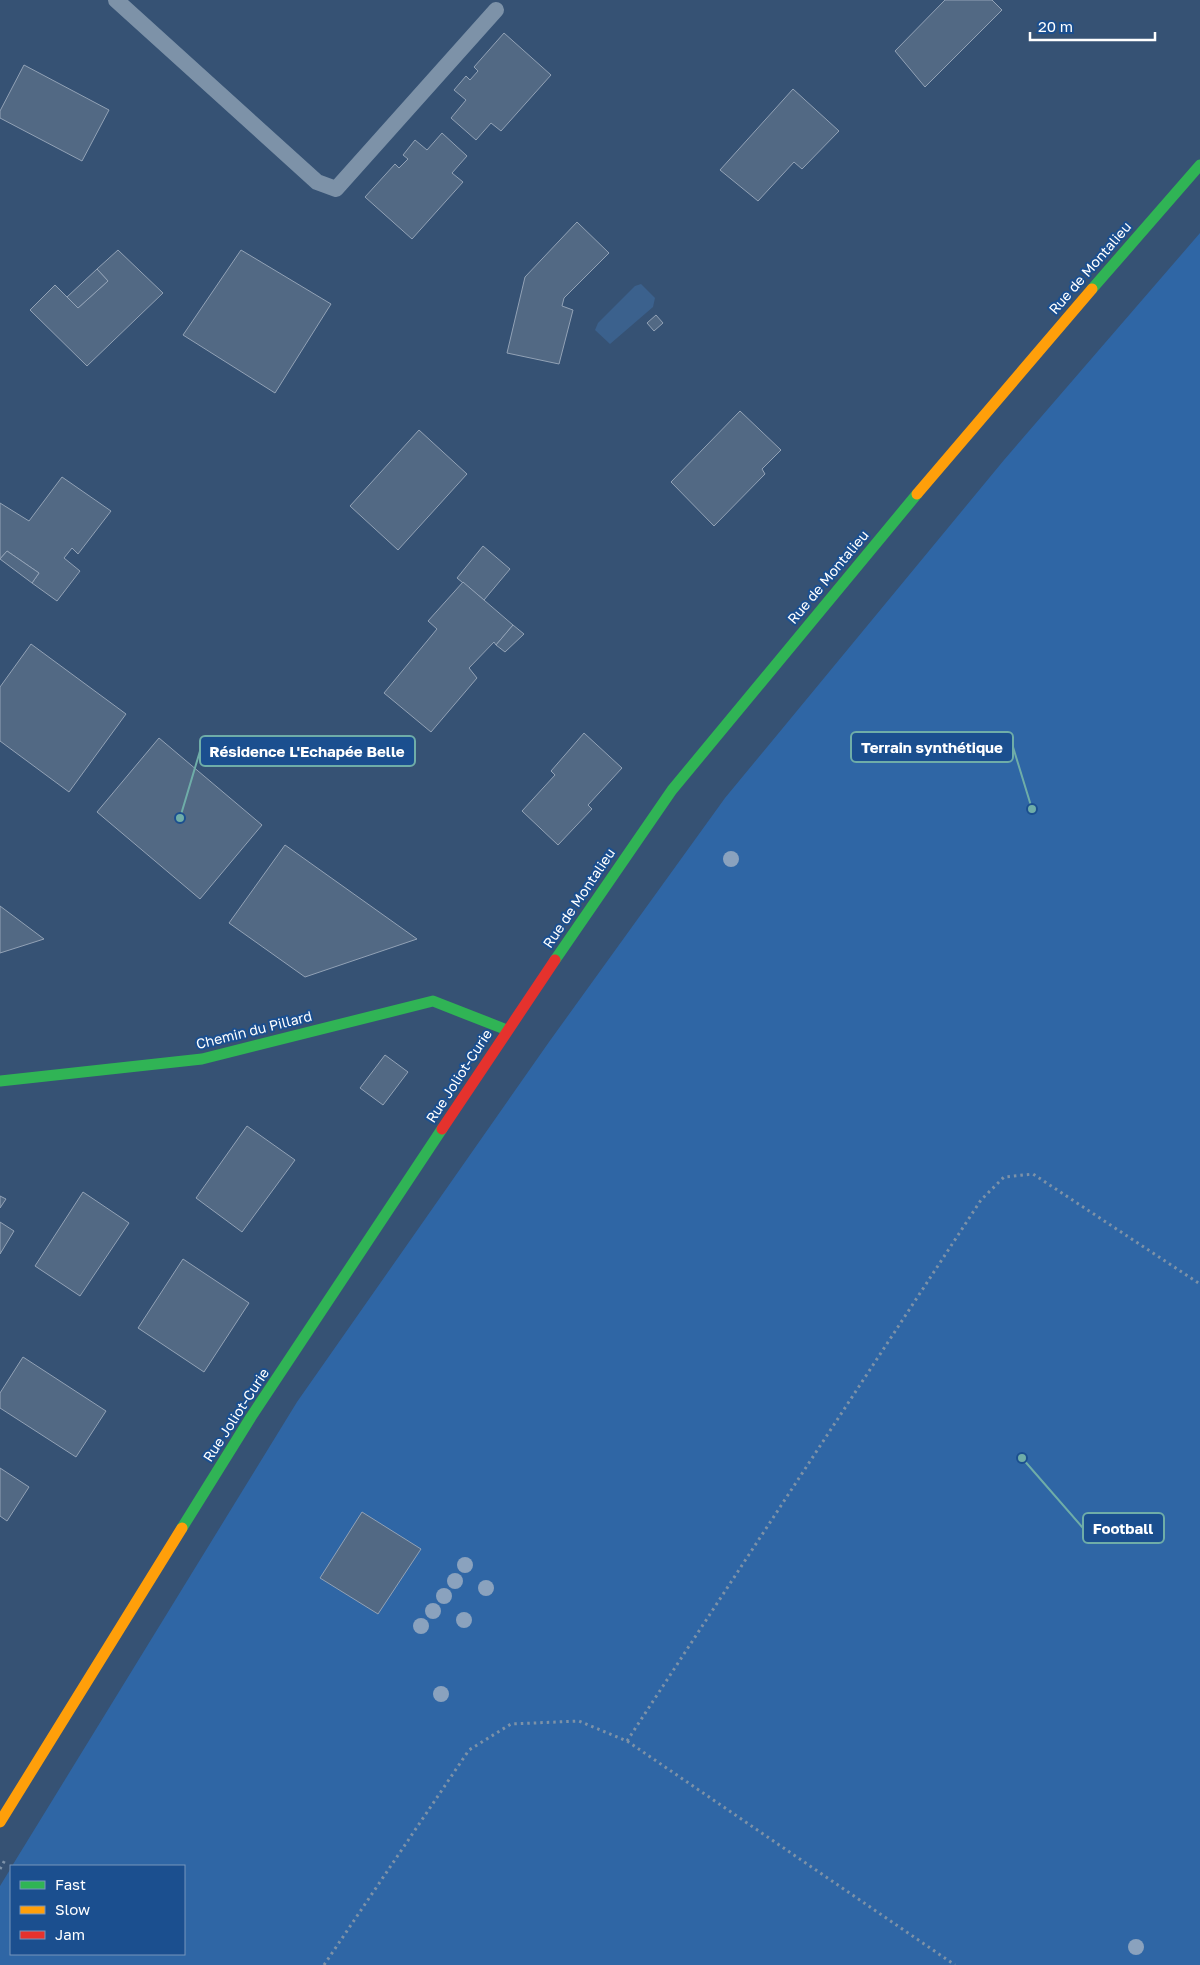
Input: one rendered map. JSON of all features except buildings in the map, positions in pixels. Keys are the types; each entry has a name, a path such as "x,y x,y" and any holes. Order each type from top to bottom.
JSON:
{"street":[{"name":"Rue de Montalieu","path":"507,1030 672,790 971,429 1200,165"},
{"name":"Chemin du Pillard","path":"0,1081 202,1059 433,1001 507,1030"},
{"name":"Rue Joliot-Curie","path":"0,1822 251,1417 507,1030"}],"lane":[{"path":"116,0 316,182 336,189 496,10"}],"path":[{"path":"627,1741 981,1200 1004,1177 1033,1174 1200,1284"},
{"path":"324,1965 469,1750 511,1724 579,1721 627,1741 955,1965"}],"shaded area":[{"path":"1200,233 1200,1965 0,1965 0,1886 10,1870 10,1955 185,1955 185,1865 13,1865 297,1402 549,1042 725,798 1004,460"},
{"path":"641,284 655,298 653,307 610,344 595,330 598,323 635,286"}],"traffic: fast":[{"path":"1092,289 1200,165"},
{"path":"555,960 672,790 917,494"},
{"path":"0,1081 202,1059 433,1001 507,1030"},
{"path":"182,1528 251,1417 442,1129"}],"traffic: slow":[{"path":"917,494 1092,289"},
{"path":"0,1822 182,1528"}],"traffic: jam":[{"path":"442,1129 555,960"}],"place":[{"name":"Terrain synthétique","path":"1032,809"},
{"name":"Résidence L'Echapée Belle","path":"180,818"},
{"name":"Football","path":"1022,1458"}]}
